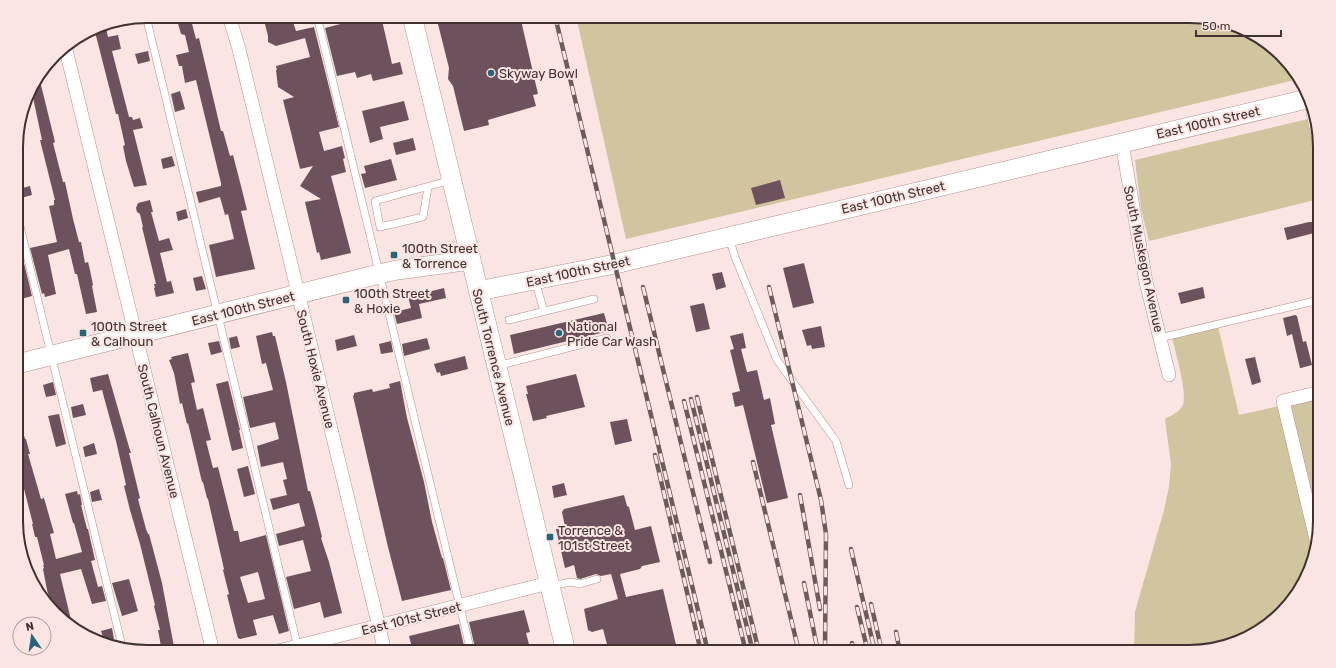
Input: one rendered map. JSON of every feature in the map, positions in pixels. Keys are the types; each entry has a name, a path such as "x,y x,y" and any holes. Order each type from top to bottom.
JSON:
{"main road":[{"name":"South Torrence Avenue","path":"414,23 564,645"},
{"name":"East 100th Street","path":"478,291 614,264 1303,100"},
{"name":"East 100th Street","path":"23,363 379,274 397,270 471,260"}],"street":[{"name":"South Hoxie Avenue","path":"231,23 241,56 383,645"},
{"name":"South Calhoun Avenue","path":"67,53 211,645"},
{"name":"South Muskegon Avenue","path":"1122,143 1146,282 1169,375"},
{"path":"1313,394 1283,401 1313,525"},
{"name":"East 101st Street","path":"312,645 460,605 550,584"}],"lane":[{"path":"148,23 297,645"},
{"path":"319,23 469,645"},
{"path":"428,187 423,217 380,227 375,201 451,180"},
{"path":"729,236 735,257 777,360 836,440 848,485"},
{"path":"23,238 121,642"},
{"path":"535,280 544,311"},
{"path":"509,320 594,299"},
{"path":"1160,338 1313,301"},
{"path":"496,366 607,338"},
{"path":"550,584 568,582 580,584 597,580"}],"shaded area":[{"path":"578,23 1197,23 1213,25 1229,30 1258,44 1282,65 1293,80 626,239"},
{"path":"1308,119 1312,136 1313,147 1313,200 1149,241 1141,209 1135,160"},
{"path":"1218,326 1239,415 1313,399 1312,537 1306,561 1292,590 1271,614 1258,624 1244,632 1213,643 1197,645 1134,645 1135,612 1164,510 1169,487 1171,465 1165,419 1181,409 1184,401 1183,384 1172,337"}],"building":[{"path":"178,23 192,23 196,39 199,38 221,131 223,131 230,156 233,155 247,210 241,211 255,269 216,277 209,245 234,239 228,214 225,215 220,197 199,203 196,192 221,186 221,183 196,80 185,83 182,66 179,66 176,55 189,52 185,35 181,34"},
{"path":"265,23 293,23 296,31 314,27 339,127 319,132 324,151 342,146 346,172 331,176 351,253 321,260 319,252 317,253 305,202 321,199 300,186 313,166 300,169 283,100 294,97 278,87 276,66 310,57 305,38 276,46 268,42"},
{"path":"344,23 383,23 392,64 400,62 403,74 373,81 371,74 357,78 355,72 337,76 325,28"},
{"name":"Skyway Bowl","path":"438,23 522,23 538,94 533,95 536,106 488,120 489,125 464,131 453,86 448,79 449,68"},
{"path":"106,30 108,37 118,35 121,49 112,51 129,117 132,117 133,120 140,118 143,128 133,130 147,185 134,187 126,161 123,146 125,145 118,114 116,114 96,34"},
{"path":"148,51 150,61 138,64 135,54"},
{"path":"41,84 63,182 65,182 85,263 88,262 90,270 97,312 86,314 77,274 75,274 69,249 48,255 56,294 45,297 44,293 42,294 30,248 57,242 49,206 54,205 55,200 40,140 42,140 33,98"},
{"path":"180,91 185,109 175,112 171,94"},
{"path":"404,101 409,120 380,127 383,139 370,143 362,111"},
{"path":"413,138 416,150 396,155 393,143"},
{"path":"172,156 175,166 163,169 161,159"},
{"path":"391,159 397,180 365,188 361,174 366,173 364,166"},
{"path":"780,180 785,198 756,205 751,188"},
{"path":"30,186 32,195 23,197 23,188"},
{"path":"150,200 153,212 151,212 159,241 169,238 173,250 160,253 167,282 171,281 174,293 156,297 154,284 156,284 140,214 137,212 136,208 138,203"},
{"path":"186,209 188,218 178,221 176,212"},
{"path":"1312,222 1313,233 1287,240 1284,228"},
{"path":"23,259 32,296 23,298"},
{"path":"804,263 814,303 793,308 783,268"},
{"path":"722,272 726,287 716,290 712,274"},
{"path":"202,276 206,289 196,291 193,278"},
{"path":"1203,287 1205,298 1181,304 1178,293"},
{"path":"444,288 446,298 419,304 422,318 397,324 394,312 411,308 408,297"},
{"path":"704,303 710,329 696,332 690,306"},
{"name":"National Pride Car Wash","path":"604,313 609,331 514,354 510,335"},
{"path":"1295,315 1297,316 1303,342 1306,341 1312,365 1301,368 1292,334 1287,336 1283,318"},
{"path":"821,326 825,347 812,349 811,345 807,346 802,330"},
{"path":"272,332 273,336 275,336 286,382 308,491 310,491 322,537 321,538 329,562 342,613 324,618 320,602 294,609 286,577 311,571 303,540 279,546 276,534 305,526 299,503 273,510 270,499 287,495 283,480 287,479 283,462 261,467 257,446 279,439 275,422 250,428 243,397 273,390 266,363 262,364 256,336"},
{"path":"743,333 746,348 741,349 747,372 757,370 764,400 770,398 775,424 771,425 788,498 767,503 743,405 735,407 732,393 740,391 730,350 734,349 730,336"},
{"path":"354,335 357,346 337,351 335,340"},
{"path":"237,336 240,347 231,349 229,338"},
{"path":"427,338 430,349 404,356 402,344"},
{"path":"219,341 222,352 211,355 208,343"},
{"path":"391,341 393,352 381,354 379,344"},
{"path":"188,353 195,382 191,383 197,410 203,408 211,440 206,441 213,468 218,467 234,531 238,531 240,542 266,535 289,631 279,634 273,615 253,620 257,635 240,639 238,638 227,595 229,594 208,499 202,482 188,423 187,424 182,403 180,404 174,373 169,360 172,359 171,357","holes":["258,572 265,599 248,603 240,577"]},
{"path":"465,356 468,369 441,376 440,372 437,373 434,364"},
{"path":"1255,357 1261,382 1252,385 1245,359"},
{"path":"108,374 131,453 129,453 140,498 138,499 162,583 174,645 161,645 158,630 160,630 155,605 124,486 126,485 116,441 102,390 93,392 90,378"},
{"path":"576,374 585,407 546,416 547,418 533,421 526,394 528,394 526,386"},
{"path":"228,381 243,448 232,451 216,384"},
{"path":"400,381 407,418 424,482 432,522 451,590 402,601 353,396 354,393 372,389 373,392 390,388 389,384"},
{"path":"53,382 56,395 46,397 43,385"},
{"path":"83,404 86,415 73,418 71,407"},
{"path":"59,414 66,444 56,447 48,416"},
{"path":"627,419 632,441 615,445 610,422"},
{"path":"23,432 41,499 44,498 54,533 50,534 56,559 82,552 65,494 77,491 78,495 80,494 81,505 95,560 91,561 98,587 102,586 106,601 92,604 81,569 60,574 71,618 54,603 47,590 43,569 44,565 37,537 35,537 23,485"},
{"path":"94,443 97,454 85,457 83,447"},
{"path":"248,466 255,494 244,497 237,469"},
{"path":"564,483 567,495 554,498 552,486"},
{"path":"99,489 102,500 92,502 90,492"},
{"path":"624,495 635,530 651,526 660,562 642,566 640,569 620,574 626,597 663,589 676,645 607,645 603,629 592,632 588,630 584,609 618,599 611,574 601,576 596,574 580,579 577,578 574,565 565,568 556,529 565,527 562,512 564,509"},
{"path":"129,579 138,611 122,616 112,583"},
{"path":"524,610 530,632 526,633 529,645 474,645 469,622"},
{"path":"459,624 464,645 411,645 409,636"},
{"path":"112,628 114,639 103,636 101,631"}],"railway":[{"path":"557,23 706,645"},
{"path":"643,287 710,562"},
{"path":"769,287 821,500 826,534 825,645"},
{"path":"697,397 757,645"},
{"path":"691,399 751,645"},
{"path":"684,401 744,645"},
{"path":"655,455 699,645"},
{"path":"753,462 797,645"},
{"path":"800,495 820,609"},
{"path":"851,549 873,645"},
{"path":"804,583 817,645"},
{"path":"871,604 880,645"},
{"path":"857,607 866,645"},
{"path":"896,632 899,645"}],"place":[{"name":"Skyway Bowl","path":"491,73"},
{"name":"100th Street & Torrence","path":"394,255"},
{"name":"100th Street & Hoxie","path":"346,300"},
{"name":"100th Street & Calhoun","path":"83,333"},
{"name":"National Pride Car Wash","path":"559,333"},
{"name":"Torrence & 101st Street","path":"550,537"}]}
